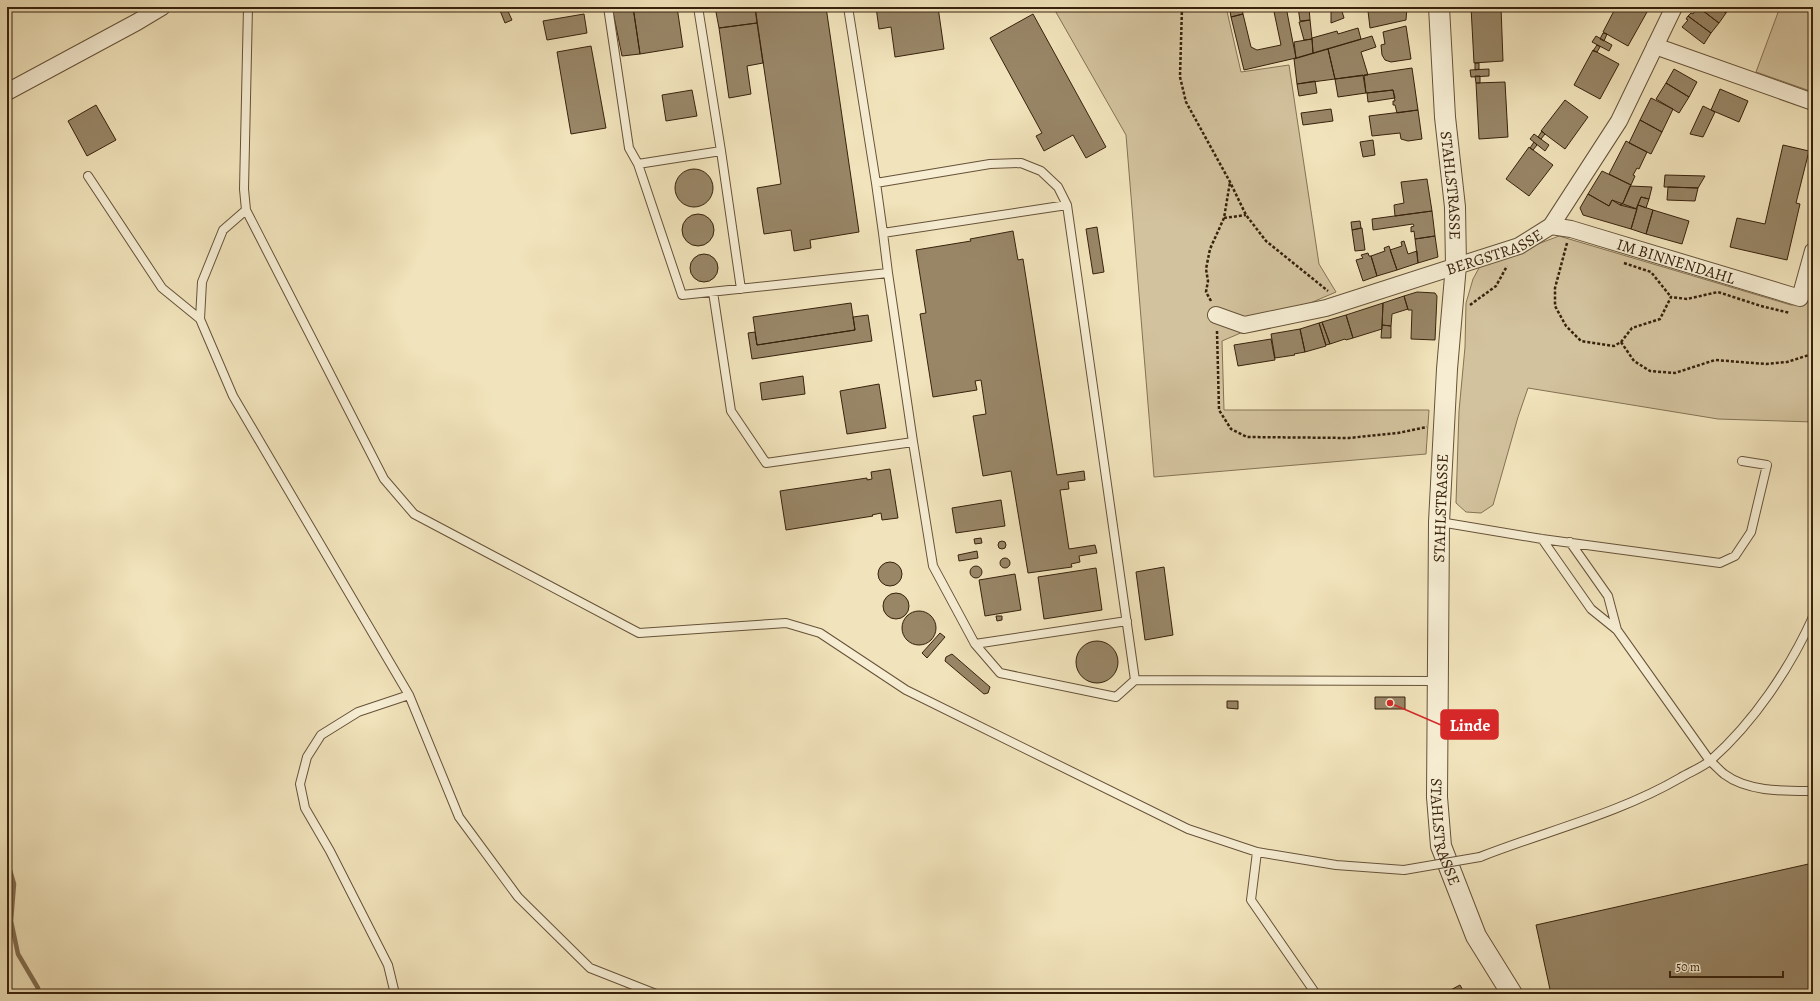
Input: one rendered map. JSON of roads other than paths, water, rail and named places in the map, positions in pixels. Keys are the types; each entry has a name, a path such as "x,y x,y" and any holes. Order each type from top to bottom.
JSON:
{"street":[{"path":"7,92 138,22 162,7"},
{"name":"STAHLSTRASSE","path":"1439,7 1445,117 1455,207 1456,265 1443,429 1439,522 1437,797 1441,846 1476,936 1512,994"},
{"name":"BERGSTRASSE","path":"1216,316 1244,325 1326,308 1519,246 1551,226 1619,121 1674,7"},
{"path":"1655,46 1813,102"},
{"name":"IM BINNENDAHL","path":"1551,226 1570,239 1798,305 1813,251"}],"lane":[{"path":"248,7 244,189 246,210 384,479 414,514 639,633 786,623 820,633 906,690 1188,829 1257,852 1336,865 1404,870 1480,857 1519,842 1583,821 1661,789 1710,761 1755,716 1803,639 1813,617"},
{"path":"608,7 629,148 638,164 682,295 888,274"},
{"path":"698,7 741,289"},
{"path":"848,7 876,183 888,274 932,566 975,644 1000,672 1116,697 1136,680 1437,680"},
{"path":"638,164 721,151"},
{"path":"876,183 990,164 1021,163 1041,171 1058,187 1067,205 1136,680"},
{"path":"88,176 162,288 200,319"},
{"path":"883,233 1067,205"},
{"path":"246,210 223,230 202,282 200,319 234,396 409,695 459,817 518,897 590,968 656,994"},
{"path":"713,292 731,411 766,463 913,442"},
{"path":"1439,522 1542,539 1720,563 1735,556 1751,532 1766,465 1742,461"},
{"path":"1542,539 1591,609 1617,630 1710,761 1724,774 1747,786 1792,791 1813,791"},
{"path":"1570,542 1608,596 1617,630"},
{"path":"975,644 1127,621"},
{"path":"394,994 388,965 330,851 305,808 300,784 307,757 321,735 358,712 409,695"},
{"path":"1257,852 1251,900 1316,994"}],"waterway":[{"path":"7,860 14,884 11,921 18,954 38,988 39,994"}],"place":[{"name":"Linde","path":"1390,703"}]}
